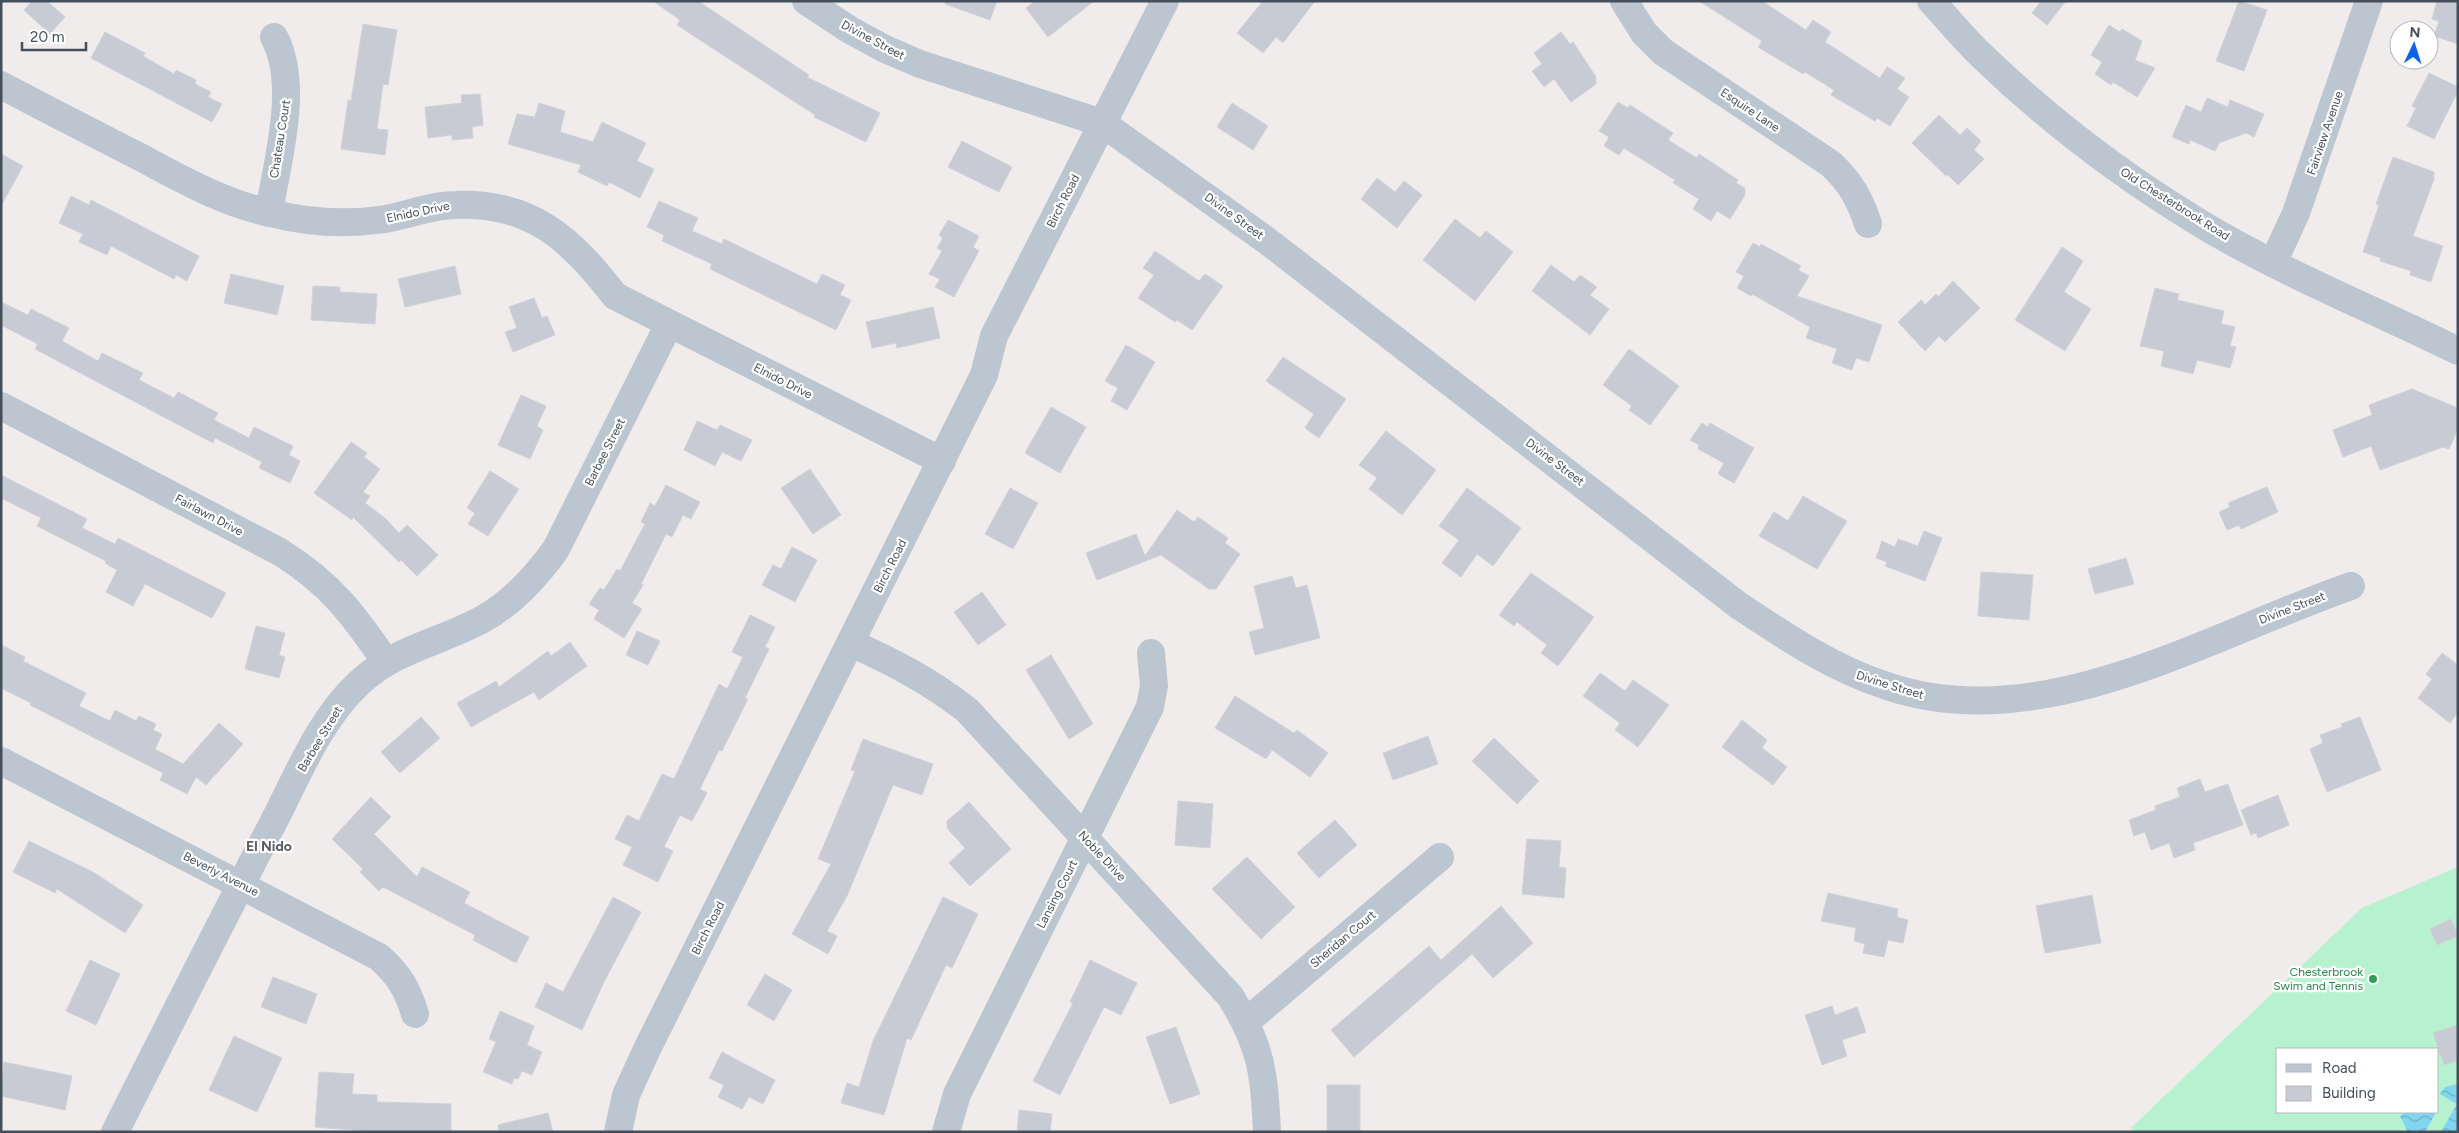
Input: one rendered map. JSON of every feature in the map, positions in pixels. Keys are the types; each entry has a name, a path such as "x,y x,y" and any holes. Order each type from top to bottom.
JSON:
{"street":[{"name":"Divine Street","path":"806,1 850,30 885,49 920,64 1102,124 1266,240 1738,605 1809,651 1842,669 1885,686 1921,696 1955,701 1990,701 2030,697 2093,682 2155,662 2351,586"},
{"name":"Birch Road","path":"618,1132 626,1095 648,1047 984,375 994,336 1165,1"},
{"name":"Esquire Lane","path":"1624,1 1644,33 1663,52 1831,164 1848,181 1861,201 1868,224"},
{"name":"Fairview Avenue","path":"2273,263 2296,213 2369,1"},
{"name":"Old Chesterbrook Road","path":"1933,2 1982,56 2036,105 2133,180 2198,222 2273,263 2458,351"},
{"name":"Chateau Court","path":"268,213 288,94 285,68 274,37"},
{"name":"Elnido Drive","path":"1,85 189,183 230,201 268,213 314,222 343,223 380,220 456,204 492,207 543,224 567,240 590,263 615,296 942,461"},
{"name":"Barbee Street","path":"115,1132 241,884 335,710 358,684 386,662 407,650 484,618 511,600 535,578 556,549 669,324"},
{"name":"Fairlawn Drive","path":"1,406 280,552 304,567 330,588 352,614 386,662"},
{"name":"Noble Drive","path":"851,643 907,669 937,687 967,710 1230,996 1246,1022 1256,1046 1264,1078 1267,1132"},
{"name":"Lansing Court","path":"946,1132 957,1094 1150,707 1154,686 1151,653"},
{"name":"Beverly Avenue","path":"1,761 379,957 395,971 407,990 415,1014"},
{"name":"Sheridan Court","path":"1246,1022 1440,857"}],"green space":[{"name":"Chesterbrook Swim and Tennis","path":"2458,867 2458,1132 2131,1132 2132,1127 2362,908"}],"water":[{"path":"2458,1084 2458,1132 2441,1132 2457,1104 2440,1094 2445,1087"},
{"path":"2404,1113 2435,1113 2425,1132 2408,1132 2400,1116"}],"building":[{"path":"32,1 47,1 65,17 50,34 24,10"},
{"path":"653,1 698,1 809,75 807,77 880,113 866,142 814,117 815,115 677,25 680,20"},
{"path":"945,1 997,1 990,20 945,4"},
{"path":"1035,1 1094,1 1048,37 1026,8"},
{"path":"1263,1 1315,1 1283,43 1276,37 1263,53 1237,33"},
{"path":"1699,1 1762,1 1806,30 1813,20 1831,32 1825,42 1880,78 1887,67 1905,78 1897,89 1909,97 1890,126 1877,118 1875,121 1831,95 1834,90 1758,47 1762,41"},
{"path":"2041,1 2066,1 2047,25 2032,13"},
{"path":"2239,1 2267,10 2244,71 2216,61"},
{"path":"2437,1 2458,1 2458,44 2439,38 2439,20 2432,19"},
{"path":"363,24 397,30 388,85 383,84 377,129 388,130 385,155 341,149 348,100 351,101"},
{"path":"2109,25 2120,32 2122,29 2142,41 2135,60 2155,68 2137,97 2113,82 2111,85 2095,74 2102,62 2091,55"},
{"path":"105,32 145,53 143,56 174,74 176,70 196,80 195,84 211,92 208,97 222,104 212,122 91,58"},
{"path":"1561,32 1570,44 1573,42 1596,77 1596,84 1571,102 1554,79 1544,87 1532,71 1542,64 1534,53"},
{"path":"2429,73 2458,87 2458,91 2434,139 2407,126 2416,108 2412,106"},
{"path":"480,94 483,125 472,127 473,138 452,140 452,135 428,138 425,107 462,103 461,95"},
{"path":"2207,98 2228,107 2230,100 2264,114 2254,137 2246,133 2219,143 2215,151 2190,140 2189,144 2172,137 2186,105 2201,112"},
{"path":"1618,102 1628,108 1630,105 1673,133 1668,140 1697,158 1699,154 1738,180 1736,183 1745,188 1745,195 1730,219 1717,211 1711,221 1693,209 1699,199 1673,183 1675,180 1624,148 1619,155 1604,146 1609,137 1599,131"},
{"path":"539,103 565,111 560,132 593,142 602,122 646,143 637,161 654,169 640,198 609,182 607,186 578,172 581,165 508,144 517,114 535,117"},
{"path":"1232,103 1268,126 1253,150 1217,127"},
{"path":"1939,115 1960,135 1967,128 1981,141 1974,150 1984,159 1958,185 1912,143"},
{"path":"962,141 1012,167 999,192 948,167"},
{"path":"1,154 23,166 1,206"},
{"path":"2393,157 2434,172 2434,179 2413,236 2443,246 2431,282 2410,275 2411,271 2380,261 2381,258 2363,252 2379,205 2376,204"},
{"path":"1377,178 1395,192 1404,181 1422,195 1397,228 1361,199"},
{"path":"71,196 89,205 91,200 199,256 187,281 176,275 174,279 111,246 107,255 79,242 83,234 59,223"},
{"path":"659,201 698,218 692,231 722,244 724,239 817,284 822,274 845,285 840,295 851,300 836,330 710,269 712,264 662,241 664,235 647,227"},
{"path":"1455,219 1480,238 1486,231 1513,252 1475,301 1423,260"},
{"path":"948,220 979,236 973,247 979,251 954,297 935,287 940,279 929,274 942,251 937,248 943,238 939,235"},
{"path":"1753,243 1760,247 1761,244 1801,266 1798,270 1809,276 1797,296 1882,325 1869,362 1856,358 1852,370 1832,363 1837,349 1806,338 1810,327 1752,294 1751,296 1737,288 1744,276 1736,272"},
{"path":"2062,247 2083,261 2064,292 2091,309 2065,351 2015,320"},
{"path":"1155,251 1199,281 1205,274 1223,286 1192,330 1177,320 1175,322 1138,298 1154,275 1143,268"},
{"path":"1551,265 1574,282 1580,275 1597,287 1590,295 1609,309 1590,335 1532,291"},
{"path":"455,266 461,294 405,307 398,279"},
{"path":"231,274 284,286 277,315 224,303"},
{"path":"1953,281 1980,308 1945,342 1939,336 1925,351 1898,322 1921,300 1925,305 1936,294 1938,297"},
{"path":"313,286 340,287 340,292 377,294 375,324 311,320"},
{"path":"2155,288 2179,294 2177,300 2224,311 2221,324 2235,327 2230,346 2236,347 2230,368 2197,360 2193,374 2161,366 2164,351 2140,346"},
{"path":"534,298 542,318 547,316 555,335 513,352 505,332 517,328 509,307"},
{"path":"1,302 28,315 31,309 69,328 62,341 98,361 102,353 143,373 139,380 174,398 178,392 218,413 214,420 249,438 254,427 293,446 289,455 300,461 290,483 259,468 262,462 215,438 213,443 35,349 38,344 1,325"},
{"path":"933,307 940,338 897,348 896,343 872,348 866,322"},
{"path":"1126,345 1155,362 1127,410 1111,401 1118,388 1105,381"},
{"path":"1629,349 1679,386 1650,425 1629,410 1632,406 1603,385"},
{"path":"1283,357 1346,399 1319,438 1305,428 1314,414 1266,381"},
{"path":"2412,389 2458,408 2458,429 2449,449 2443,447 2380,470 2371,446 2343,457 2333,430 2372,415 2369,405"},
{"path":"521,395 546,406 537,426 543,430 530,459 498,445"},
{"path":"1051,407 1086,427 1060,473 1025,453"},
{"path":"697,421 717,430 720,425 752,440 741,461 722,452 715,466 684,450"},
{"path":"1702,423 1708,427 1710,423 1754,448 1734,483 1718,474 1724,463 1698,449 1699,445 1690,440"},
{"path":"1386,431 1436,470 1402,515 1369,489 1377,478 1359,465"},
{"path":"351,442 367,453 364,457 380,469 363,492 370,496 365,503 385,518 399,533 407,525 438,555 417,576 401,560 399,562 353,517 352,520 314,493"},
{"path":"810,469 841,515 813,534 781,488"},
{"path":"490,471 519,489 488,536 468,524 475,513 467,508"},
{"path":"1,475 87,519 82,528 115,544 118,538 226,593 212,618 145,584 133,606 106,592 117,570 105,563 106,561 37,526 41,518 1,498"},
{"path":"666,485 700,502 691,519 683,515 672,537 666,534 641,584 643,585 632,603 642,609 624,638 594,619 599,610 589,604 600,588 604,590 617,569 620,571 645,524 641,522 650,503 655,506"},
{"path":"2267,487 2278,512 2241,529 2239,525 2227,530 2219,512 2230,507 2228,503"},
{"path":"1010,488 1038,503 1013,549 985,534"},
{"path":"1467,488 1521,528 1493,566 1477,554 1461,577 1442,563 1459,540 1439,526"},
{"path":"1803,496 1847,521 1817,569 1759,536 1774,512 1788,521"},
{"path":"1177,510 1194,522 1198,517 1228,538 1225,543 1240,554 1216,589 1209,589 1161,555 1097,580 1086,553 1136,534 1145,556"},
{"path":"1924,531 1942,538 1925,581 1885,566 1887,562 1876,558 1882,541 1895,547 1898,539 1918,546"},
{"path":"792,547 817,560 795,602 762,585 773,565 781,569"},
{"path":"2126,558 2134,584 2095,594 2088,569"},
{"path":"1981,572 2033,575 2029,620 1978,616"},
{"path":"1531,573 1594,617 1558,666 1541,653 1547,645 1517,622 1514,626 1499,615"},
{"path":"1292,576 1296,588 1307,585 1320,638 1255,655 1249,632 1264,628 1254,586"},
{"path":"982,592 1006,625 978,645 954,612"},
{"path":"750,615 775,627 765,647 769,649 745,698 748,699 722,751 719,750 700,789 707,793 692,821 680,815 664,847 673,851 658,882 623,865 632,847 615,839 627,815 639,821 662,774 674,779 719,684 727,689 743,657 732,652"},
{"path":"256,626 285,633 279,655 285,657 279,678 245,669"},
{"path":"637,631 660,641 648,665 626,655"},
{"path":"570,642 587,666 539,700 534,692 471,727 457,703 496,681 499,687 548,651 551,656"},
{"path":"1,645 25,657 23,661 86,693 79,706 110,721 115,710 136,721 139,716 156,724 153,730 162,734 155,749 183,764 219,723 243,744 206,785 196,777 187,794 160,780 163,773 30,705 31,703 1,688"},
{"path":"2442,653 2458,665 2458,712 2450,723 2418,698 2432,679 2426,674"},
{"path":"1051,655 1093,724 1069,739 1026,670"},
{"path":"1600,673 1625,691 1633,680 1669,705 1638,747 1615,730 1620,723 1583,696"},
{"path":"1235,696 1294,733 1297,730 1328,753 1310,777 1272,750 1266,759 1215,728"},
{"path":"421,717 440,738 400,773 381,752"},
{"path":"2360,717 2381,770 2327,792 2310,749 2323,743 2320,735 2342,727 2341,724"},
{"path":"1742,720 1767,740 1762,748 1787,767 1773,785 1722,747"},
{"path":"1428,736 1438,764 1393,780 1383,753"},
{"path":"1494,738 1539,781 1517,804 1472,761"},
{"path":"863,739 933,764 922,795 893,785 847,896 827,931 837,936 828,954 792,934 831,864 818,859 855,771 851,770"},
{"path":"2200,779 2205,792 2228,784 2243,825 2193,843 2195,850 2174,858 2169,843 2151,850 2145,832 2134,836 2129,820 2156,810 2155,806 2180,797 2177,788"},
{"path":"2278,795 2289,825 2258,838 2256,833 2251,835 2241,810"},
{"path":"371,797 391,817 374,834 417,877 422,867 470,892 464,903 529,937 516,963 473,940 475,935 383,887 379,891 360,872 363,869 332,839"},
{"path":"1178,801 1213,804 1210,848 1175,845"},
{"path":"969,802 1011,849 970,886 949,863 965,848 947,828 947,821"},
{"path":"1335,820 1357,845 1319,878 1297,853"},
{"path":"1527,839 1561,841 1559,867 1566,868 1564,898 1522,894"},
{"path":"29,841 93,872 143,905 125,933 57,889 55,893 13,872"},
{"path":"1247,857 1295,907 1261,939 1212,889"},
{"path":"1828,893 1898,909 1897,917 1908,920 1903,943 1888,940 1884,957 1863,953 1865,944 1854,941 1856,928 1821,921"},
{"path":"2092,895 2101,943 2045,953 2036,906"},
{"path":"613,897 641,912 604,982 582,1030 535,1007 546,983 563,992"},
{"path":"943,897 978,914 952,968 946,965 911,1040 907,1038 884,1115 841,1103 847,1083 859,1087 873,1041"},
{"path":"1501,906 1533,943 1493,978 1472,954 1354,1057 1331,1030 1429,946 1441,960"},
{"path":"2451,919 2458,936 2437,945 2430,929"},
{"path":"90,960 120,974 96,1025 66,1011"},
{"path":"1090,960 1137,983 1121,1015 1104,1007 1060,1095 1033,1081 1073,1003 1070,1002"},
{"path":"765,974 792,990 774,1021 747,1005"},
{"path":"273,977 317,994 306,1024 261,1007"},
{"path":"1832,1006 1835,1015 1857,1007 1866,1032 1842,1040 1847,1056 1822,1065 1805,1015"},
{"path":"500,1011 534,1026 527,1045 542,1052 532,1075 522,1071 518,1079 514,1078 512,1084 483,1072 496,1042 489,1039"},
{"path":"2458,1025 2458,1060 2444,1065 2433,1033"},
{"path":"1176,1027 1200,1094 1170,1104 1146,1037"},
{"path":"234,1036 282,1058 257,1112 209,1090"},
{"path":"722,1052 775,1080 763,1104 749,1097 742,1109 718,1097 724,1085 709,1078"},
{"path":"4,1062 72,1076 65,1110 1,1096"},
{"path":"319,1072 354,1074 352,1094 377,1095 377,1102 451,1104 451,1132 378,1132 315,1127"},
{"path":"1327,1085 1360,1085 1360,1132 1327,1132"},
{"path":"1019,1110 1052,1114 1050,1132 1017,1132"},
{"path":"548,1113 553,1132 499,1132 498,1125"}],"place":[{"name":"Chesterbrook Swim and Tennis","path":"2373,979"}],"district":[{"name":"El Nido","path":"269,846"}]}
